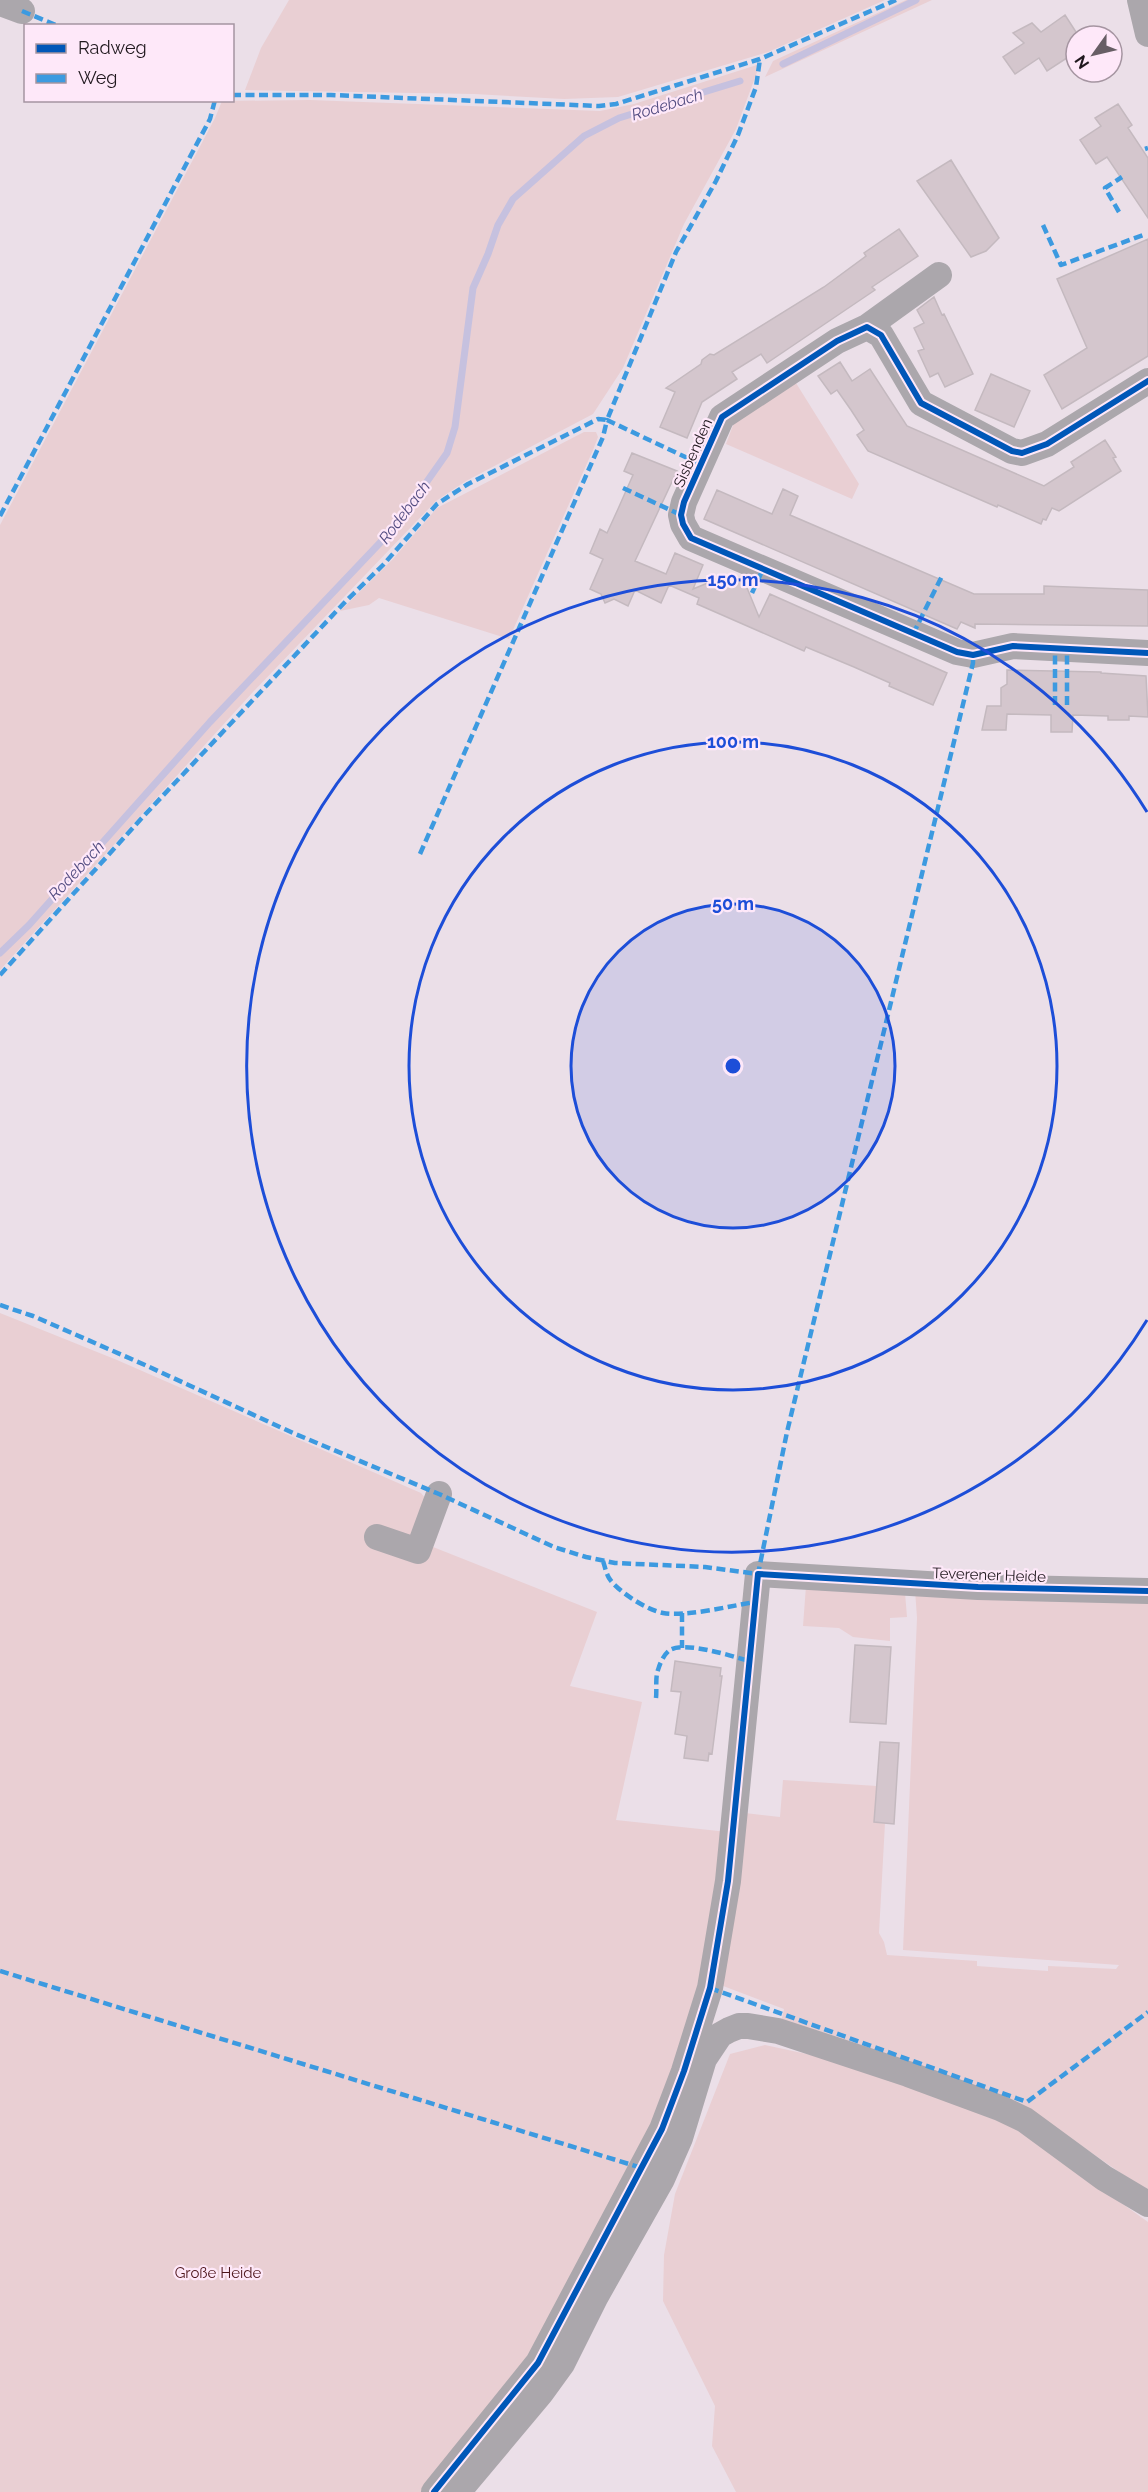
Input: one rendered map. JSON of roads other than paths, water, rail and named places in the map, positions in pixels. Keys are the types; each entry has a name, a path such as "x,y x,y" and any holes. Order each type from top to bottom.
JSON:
{"street":[{"path":"1140,0 1148,34"},
{"name":"Sisbenden","path":"939,275 867,327 843,337 722,417 684,502 681,515 683,524 691,538 957,652 973,655 1013,646 1148,653"},
{"path":"867,327 881,335 921,403 1002,446 1022,453 1047,444 1148,381"},
{"path":"377,1537 418,1551 439,1494"},
{"name":"Teverener Heide","path":"434,2492 538,2363 662,2129 684,2071 710,1988 728,1881 758,1574 978,1587 1148,1591"},
{"path":"458,2492 541,2393 562,2364 674,2155 704,2059 720,2035 729,2030 739,2026 748,2026 778,2031 896,2070 1000,2108 1025,2120 1104,2178 1148,2204"}],"waterway":[{"name":"Rodebach","path":"783,64 916,0"},
{"name":"Rodebach","path":"0,953 29,925 210,722 395,527 447,453 455,427 473,288 498,225 513,199 584,136 619,118 740,81"}],"park label":[{"name":"Große Heide","path":"218,2273"}]}
